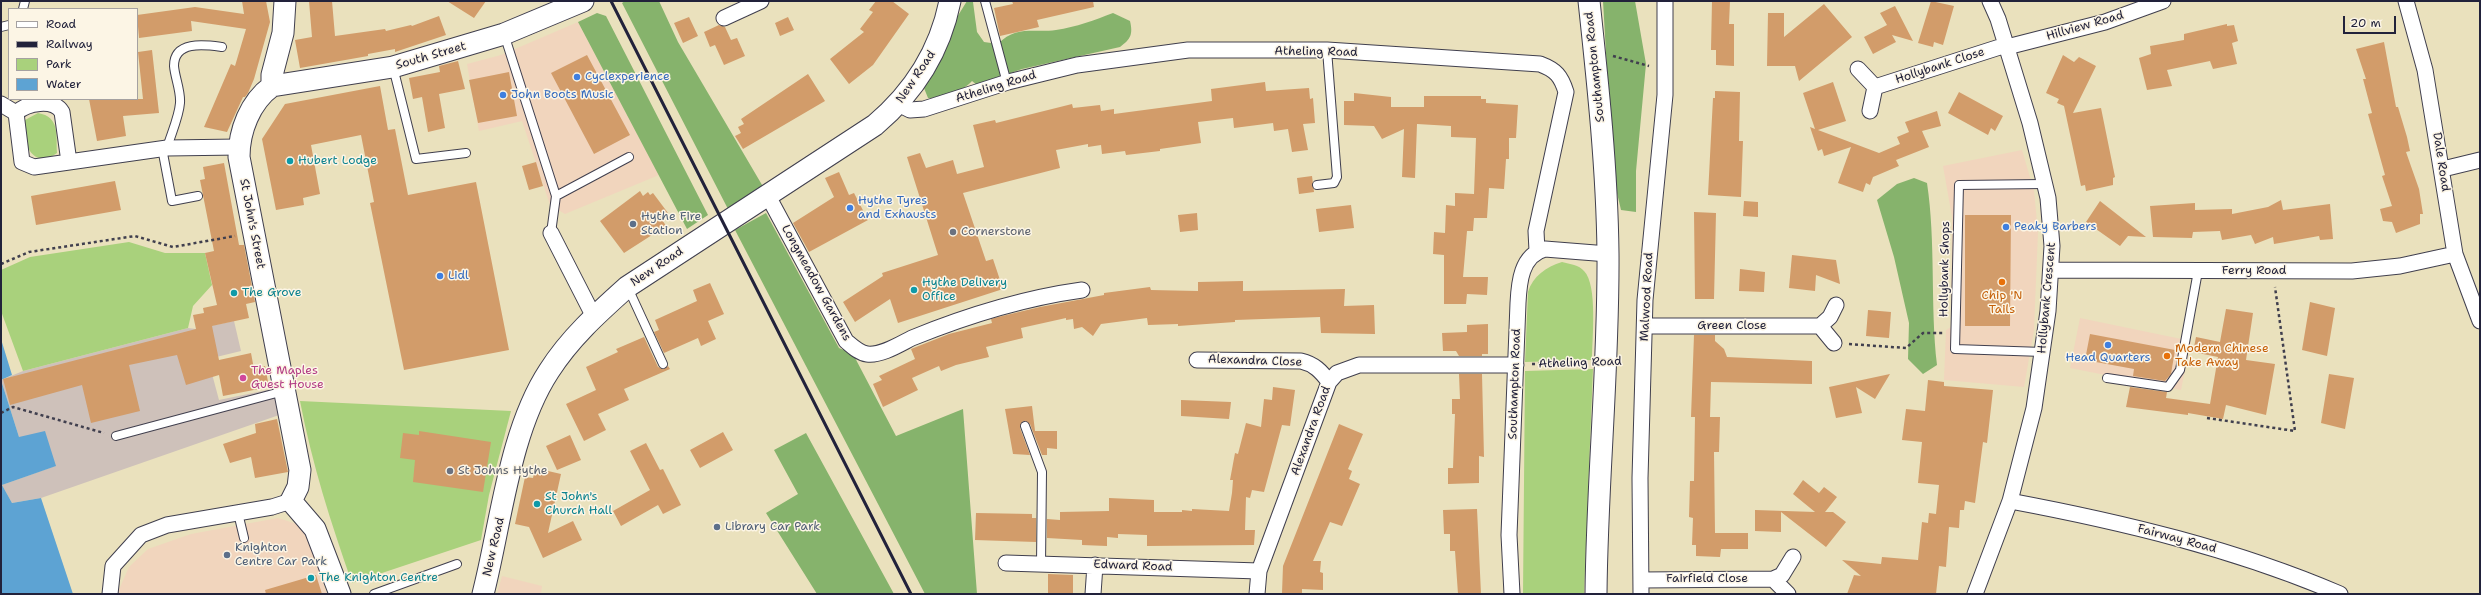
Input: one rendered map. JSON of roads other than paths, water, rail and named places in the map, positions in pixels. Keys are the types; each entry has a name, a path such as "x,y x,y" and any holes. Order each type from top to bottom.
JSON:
{"street":[{"path":"272,86 272,75 283,33 285,1"},
{"name":"South Street","path":"272,86 393,67 504,34 583,1"},
{"path":"724,18 761,1"},
{"name":"New Road","path":"483,594 515,449 548,372 594,317 627,287 710,231 768,196 875,125 898,104 928,63 946,20 950,1"},
{"name":"Southampton Road","path":"1589,1 1604,155 1608,254 1606,362 1596,594"},
{"name":"Malwood Road","path":"1641,587 1640,472 1645,326 1647,278 1665,94 1665,1"},
{"name":"Hollybank Crescent","path":"1975,594 2010,501 2034,408 2043,352 2052,270 2052,228 2030,122 1990,1"},
{"name":"Hillview Road","path":"2006,46 2105,22 2163,1"},
{"name":"Dale Road","path":"2406,1 2425,70 2443,169 2455,254 2480,321"},
{"name":"Hollybank Close","path":"1875,87 2006,46"},
{"name":"Atheling Road","path":"898,104 910,110 924,109 1007,83 1077,65 1141,55 1188,50 1326,50 1525,62 1554,69 1562,79 1566,92 1536,231 1537,251"},
{"path":"1858,69 1875,87 1870,111"},
{"name":"St John's Street","path":"272,86 263,93 254,105 244,126 239,147 239,157 255,232 300,470 298,487 291,501"},
{"path":"16,112 21,108 51,103 61,103 69,162"},
{"path":"1,104 16,112"},
{"path":"16,112 22,162 34,168 164,148 239,147"},
{"path":"2443,169 2480,160"},
{"name":"Longmeadow Gardens","path":"768,196 846,341 852,347 867,354 885,350 972,316 1060,293 1082,290"},
{"path":"551,233 594,317"},
{"path":"1537,251 1545,249 1608,254"},
{"name":"Southampton Road","path":"1512,594 1509,535 1518,303 1521,273 1528,260 1537,251"},
{"name":"Ferry Road","path":"2052,270 2352,271 2400,266 2455,254"},
{"path":"1834,343 1820,326 1830,317 1836,305"},
{"name":"Green Close","path":"1645,326 1820,326"},
{"name":"Alexandra Close","path":"1197,360 1300,361 1311,364 1321,371 1329,382"},
{"name":"Alexandra Road","path":"1257,594 1259,571 1329,382 1337,373 1359,366 1516,365"},
{"path":"110,594 113,566 141,535 167,525 272,507 291,501 315,529 340,594"},
{"name":"Fairway Road","path":"2010,501 2086,515 2236,555 2340,594"},
{"path":"1773,579 1782,575 1793,557"},
{"name":"Edward Road","path":"1006,563 1259,571"},
{"path":"1093,594 1095,565"},
{"path":"1773,579 1782,585 1788,594"},
{"name":"Fairfield Close","path":"1641,587 1773,579"}],"lane":[{"path":"985,1 1007,83"},
{"path":"504,34 556,196 551,233"},
{"path":"198,196 172,201 164,148 180,103 174,64 179,53 188,47 199,44 222,47"},
{"path":"1317,184 1334,183 1337,177 1326,50"},
{"path":"393,67 416,160 466,153"},
{"path":"556,196 629,157"},
{"name":"Hollybank Shops","path":"2043,352 1955,349 1959,185 2044,184"},
{"path":"2107,378 2168,387 2180,370 2198,271"},
{"path":"627,287 663,364"},
{"path":"116,436 284,391"},
{"path":"1025,426 1042,472 1041,564"},
{"path":"238,513 244,538"},
{"path":"374,594 457,564"}],"water":[{"path":"1,339 12,375 1,380"},
{"path":"1,380 19,437 45,431 56,466 2,485 12,503 41,498 73,594 1,594"}],"railway":[{"path":"611,1 911,594"}],"place":[{"name":"Cyclexperience","path":"577,77"},
{"name":"John Boots Music","path":"503,95"},
{"name":"Hubert Lodge","path":"290,161"},
{"name":"Hythe Tyres and Exhausts","path":"850,208"},
{"name":"Hythe Fire Station","path":"633,224"},
{"name":"Peaky Barbers","path":"2006,227"},
{"name":"Cornerstone","path":"953,232"},
{"name":"Lidl","path":"440,276"},
{"name":"Chip 'N Tails","path":"2002,282"},
{"name":"Hythe Delivery Office","path":"914,290"},
{"name":"The Grove","path":"234,293"},
{"name":"Head Quarters","path":"2108,345"},
{"name":"Modern Chinese Take Away","path":"2167,356"},
{"name":"The Maples Guest House","path":"243,378"},
{"name":"St Johns Hythe","path":"450,471"},
{"name":"St John's Church Hall","path":"537,504"},
{"name":"Library Car Park","path":"717,527"},
{"name":"Knighton Centre Car Park","path":"227,555"},
{"name":"The Knighton Centre","path":"311,578"}]}
